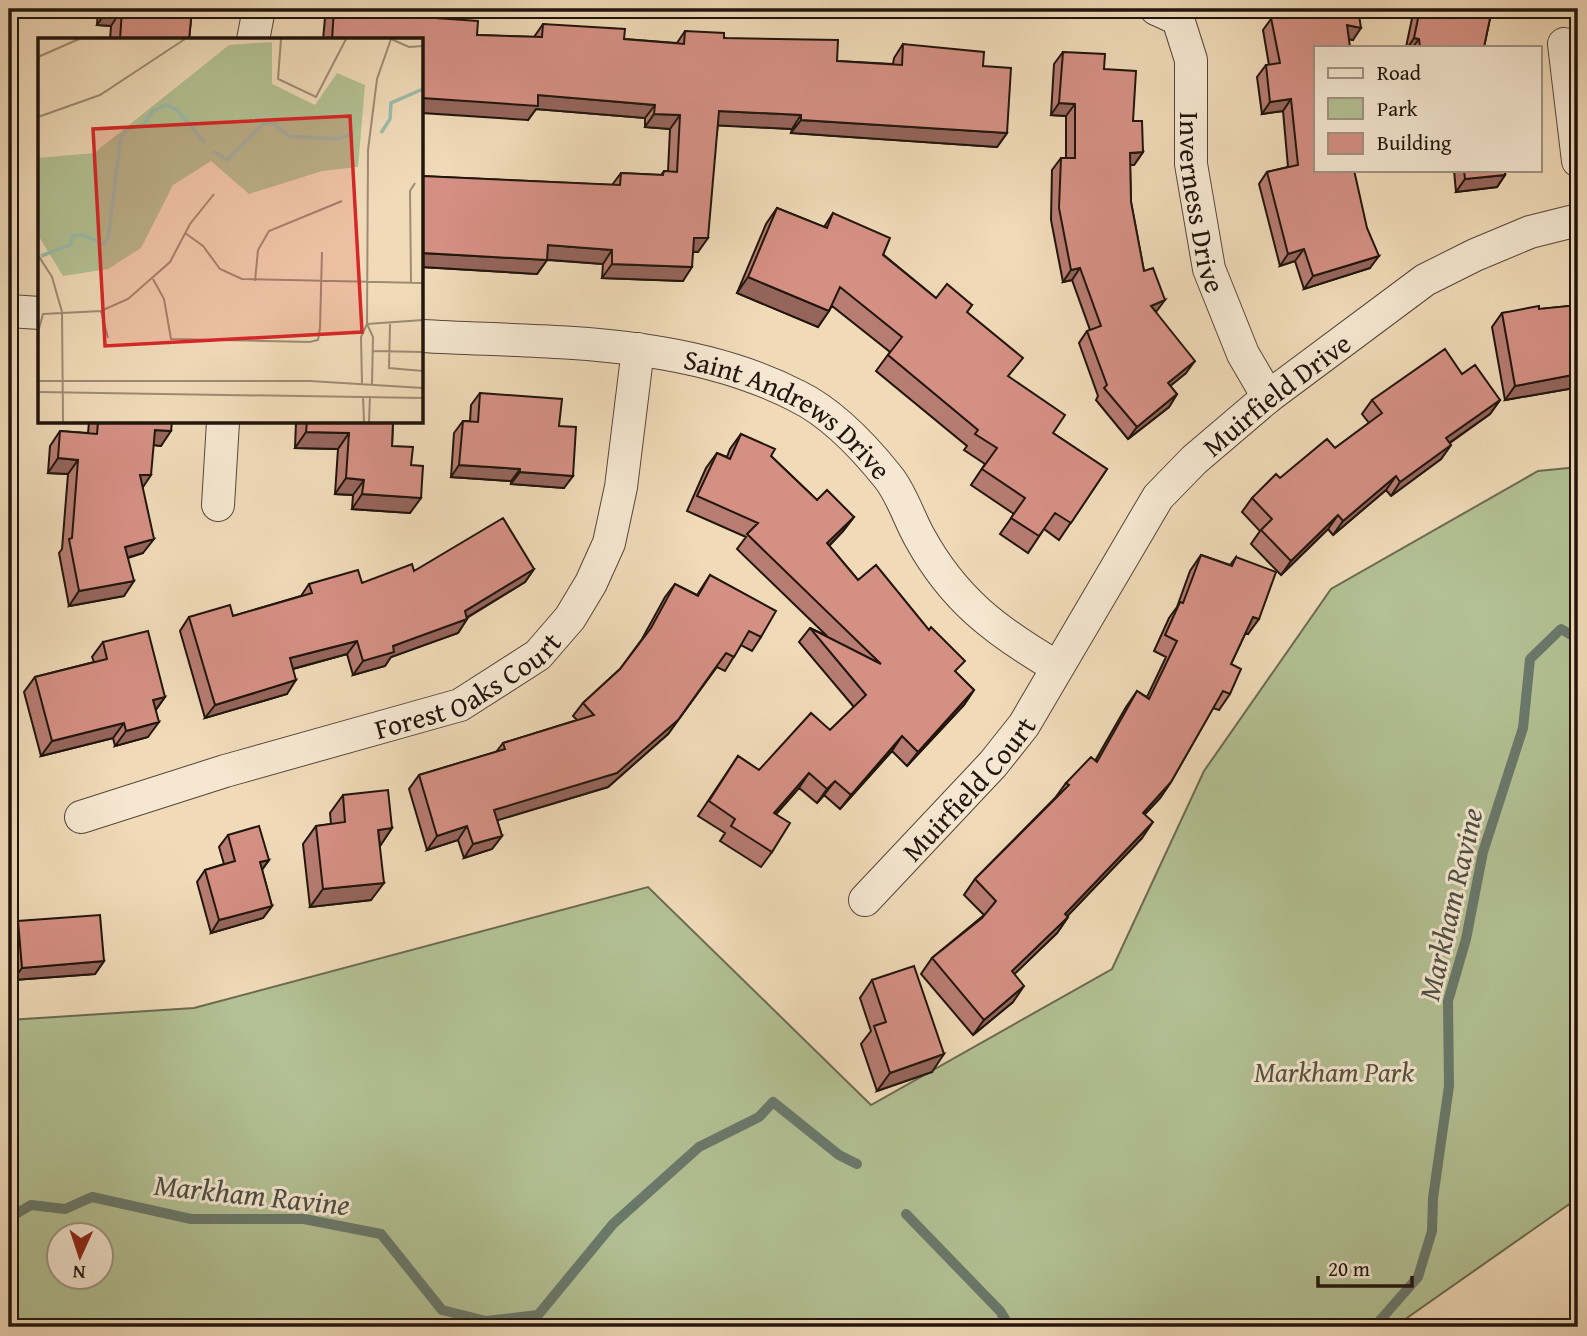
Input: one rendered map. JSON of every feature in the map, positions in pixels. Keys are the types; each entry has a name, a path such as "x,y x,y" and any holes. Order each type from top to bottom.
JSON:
{"street":[{"path":"253,38 260,9"},
{"name":"Inverness Drive","path":"1156,9 1178,19 1191,60 1191,164 1209,269 1243,354 1268,397"},
{"path":"1564,44 1578,161"},
{"name":"Muirfield Drive","path":"1057,667 1158,497 1194,460 1268,397 1425,280 1530,232 1578,220"},
{"path":"9,311 38,313"},
{"name":"Saint Andrews Drive","path":"424,336 638,349 720,366 798,396 839,426 890,479 920,539 947,581 981,617 1057,667"},
{"name":"Forest Oaks Court","path":"81,817 225,771 460,705 538,655 570,618 591,583 609,543 621,487 638,349"},
{"path":"218,505 223,424"},
{"name":"Muirfield Court","path":"865,900 993,764 1024,724 1057,667"}],"green space":[{"name":"Markham Park","path":"1578,467 1578,1198 1394,1327 9,1327 9,1020 194,1008 648,887 871,1105 1112,969 1204,771 1331,589 1538,471"}],"building":[{"path":"122,9 192,9 189,38 120,38"},
{"path":"334,9 409,9 408,16 478,21 477,35 542,37 543,24 625,29 624,39 684,44 685,31 724,33 724,38 838,40 837,61 902,65 903,44 984,52 983,66 1011,68 1007,133 801,120 801,115 719,111 708,238 694,238 692,267 612,264 612,250 548,245 547,260 424,253 424,176 620,185 621,173 663,175 664,171 677,172 680,115 654,114 655,105 538,95 538,106 424,98 424,38 332,38"},
{"path":"1280,9 1358,9 1361,28 1347,25 1350,46 1314,46 1314,172 1354,172 1367,228 1379,256 1313,276 1304,249 1288,254 1267,172 1298,165 1291,99 1270,102 1266,65 1280,63 1271,18 1285,16"},
{"path":"1420,9 1492,9 1484,46 1420,46 1419,39 1414,38"},
{"path":"1063,52 1105,54 1104,69 1136,71 1133,121 1142,121 1143,152 1130,153 1131,202 1144,271 1153,268 1165,300 1151,306 1195,361 1168,383 1177,394 1137,427 1104,388 1107,385 1087,331 1101,326 1080,268 1071,270 1059,208 1061,158 1075,158 1075,104 1059,103"},
{"path":"1464,172 1505,172 1505,175 1465,179"},
{"path":"777,208 827,228 833,213 890,238 883,255 936,298 947,284 972,305 967,312 1023,358 1008,376 1065,415 1053,433 1107,469 1071,523 1055,513 1039,536 1011,518 1025,498 982,469 997,448 975,434 978,430 888,355 902,337 840,287 829,311 748,277"},
{"path":"1578,305 1578,374 1515,386 1502,313 1539,306 1539,309"},
{"path":"1445,349 1462,374 1475,365 1500,400 1446,438 1451,445 1400,482 1396,476 1343,521 1338,515 1291,561 1261,530 1272,519 1252,498 1276,474 1280,478 1327,439 1335,448 1382,413 1372,400"},
{"path":"480,393 562,399 559,426 576,427 573,476 459,465 463,421 478,422"},
{"path":"98,424 172,424 171,431 155,430 151,475 140,475 154,539 125,547 134,581 79,591 69,539 72,538 78,460 58,458 60,431 97,434"},
{"path":"307,424 393,424 392,446 413,447 411,465 423,466 421,498 362,494 364,480 346,478 349,433 306,432"},
{"path":"741,434 775,449 771,456 817,500 827,490 854,517 827,543 858,580 876,565 929,630 931,627 965,661 955,671 974,690 918,752 902,736 851,795 835,781 827,789 809,773 774,813 790,823 772,852 731,826 735,819 709,801 738,756 759,770 811,713 830,730 866,695 810,628 881,664 747,534 758,523 697,496 717,453 730,459"},
{"path":"503,518 534,569 465,611 467,619 393,646 394,652 363,661 357,641 290,658 296,680 215,705 189,617 230,605 233,616 312,593 309,584 358,570 362,583 412,564 414,571"},
{"path":"1201,555 1232,566 1236,557 1276,572 1259,619 1253,617 1231,664 1241,669 1230,694 1223,691 1171,782 1143,813 1153,822 1065,914 1068,917 1012,971 1024,986 984,1020 932,958 982,918 996,901 975,879 1069,785 1066,783 1091,757 1097,762 1137,691 1149,699 1177,641 1165,635 1180,602 1183,603"},
{"path":"710,575 776,611 761,637 749,631 734,657 726,653 678,720 617,773 494,810 502,836 473,844 467,826 437,836 419,775 505,749 503,743 594,715 583,703 620,669 651,628 675,584 698,596"},
{"path":"148,631 165,697 153,700 159,722 126,731 124,723 52,741 35,677 107,659 103,642"},
{"path":"388,790 392,828 378,830 384,883 323,889 316,826 345,822 343,795"},
{"path":"259,826 269,860 260,862 272,906 219,920 205,870 235,861 228,835"},
{"path":"100,915 104,961 22,968 18,921"},
{"path":"914,966 944,1054 890,1073 874,1026 886,1022 872,980"}],"waterway":[{"name":"Markham Ravine","path":"1368,1327 1375,1326 1418,1277 1432,1231 1433,1198 1449,1086 1448,1001 1466,939 1483,852 1523,728 1530,659 1561,629 1578,639"},
{"name":"Markham Ravine","path":"9,1218 31,1205 65,1209 92,1197 191,1219 304,1219 381,1234 442,1310 486,1321 538,1315 613,1224 699,1147 759,1117 773,1102 839,1155 857,1164"},
{"name":"Markham Ravine","path":"906,1214 1000,1311 1010,1327"}]}
